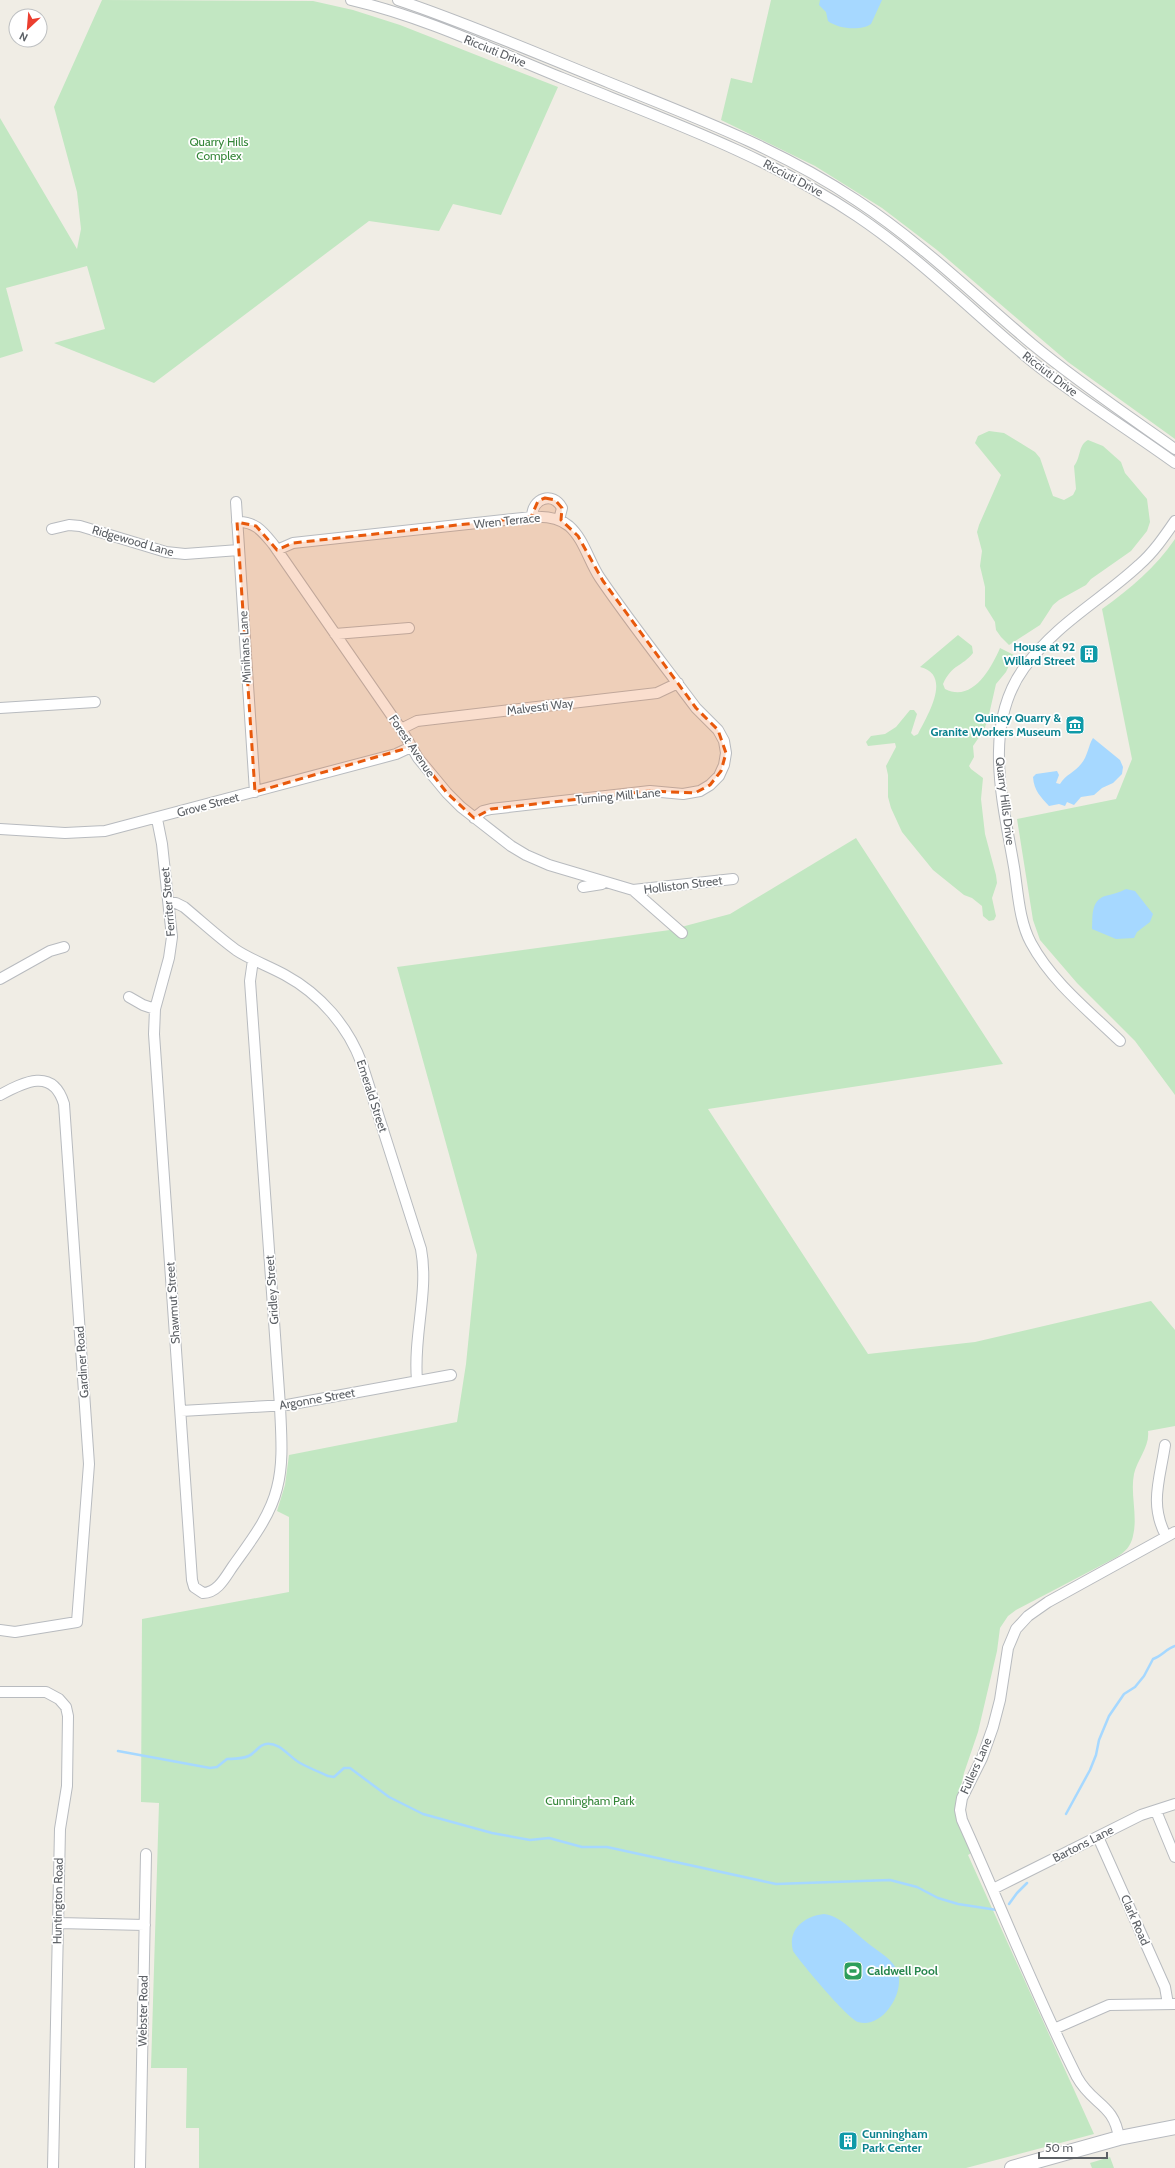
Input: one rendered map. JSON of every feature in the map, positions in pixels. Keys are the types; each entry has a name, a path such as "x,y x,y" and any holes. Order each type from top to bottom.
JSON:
{"street":[{"name":"Ricciuti Drive","path":"351,0 392,11 691,130 762,161 806,184 842,206 892,241 1037,364 1175,463"},
{"name":"Ricciuti Drive","path":"398,0 455,21 719,128 823,179 856,199 910,238 1058,364 1175,449"},
{"path":"532,517 535,504 541,499 549,498 558,502 562,508 559,520"},
{"name":"Minihans Lane","path":"236,502 255,792"},
{"name":"Wren Terrace","path":"277,550 293,543 532,517 547,517 559,520 570,526 578,536 599,576 678,683"},
{"name":"Quarry Hills Drive","path":"1120,1041 1055,977 1042,960 1028,936 1021,913 1004,809 998,765 999,741 1011,691 1018,677 1035,654 1064,624 1140,565 1175,521"},
{"name":"Forest Avenue","path":"237,522 247,522 256,526 277,550 401,729 411,747 439,784 474,818 511,846 549,866 606,884 633,890 682,933"},
{"name":"Ridgewood Lane","path":"52,529 69,525 80,526 173,553 239,550"},
{"path":"335,634 409,628"},
{"name":"Malvesti Way","path":"401,729 417,721 657,693 678,683"},
{"name":"Turning Mill Lane","path":"474,818 483,811 491,809 656,790 689,794 705,789 719,776 724,765 726,753 724,741 715,725 700,712 678,683"},
{"path":"0,708 95,702"},
{"name":"Grove Street","path":"0,829 94,833 157,819 396,754 411,747"},
{"name":"Ferriter Street","path":"155,1008 171,944 169,903 162,844 157,819"},
{"name":"Holliston Street","path":"633,890 733,879"},
{"path":"584,887 606,884"},
{"name":"Emerald Street","path":"169,903 176,903 184,907 235,949 253,960 292,979 315,996 339,1022 358,1055 421,1249 424,1272 416,1362 418,1380"},
{"path":"0,979 50,951 64,946"},
{"name":"Gridley Street","path":"203,1593 210,1592 222,1582 251,1541 271,1505 277,1488 281,1466 280,1406 250,981 253,960"},
{"path":"129,997 143,1005 155,1008"},
{"name":"Shawmut Street","path":"155,1008 154,1034 193,1583 196,1590 203,1593"},
{"name":"Gardiner Road","path":"0,1095 27,1081 37,1080 48,1082 57,1089 64,1104 89,1473 77,1622 15,1632 0,1630"},
{"name":"Argonne Street","path":"181,1411 280,1406 451,1375"},
{"name":"Fullers Lane","path":"1119,2138 1114,2117 1089,2094 1081,2083 1054,2029 962,1820 960,1810 964,1793 982,1758 996,1718 1006,1655 1013,1634 1024,1620 1042,1606 1170,1534 1158,1520 1156,1505 1165,1445"},
{"name":"Huntington Road","path":"0,1692 46,1692 59,1699 68,1711 67,1786 60,1829 53,2168"},
{"name":"Bartons Lane","path":"993,1889 1140,1815 1175,1804"},
{"path":"1156,1811 1175,1857"},
{"name":"Clark Road","path":"1098,1837 1172,2004"},
{"name":"Webster Road","path":"140,2168 146,1854"},
{"path":"58,1923 145,1924"},
{"path":"1054,2029 1109,2005 1172,2004"},
{"path":"1012,2168 1119,2138 1175,2127"}],"highlighted area":[{"path":"545,498 555,500 562,508 561,520 578,536 603,581 696,708 718,730 726,753 721,771 710,785 695,793 650,791 491,809 474,818 447,793 411,747 255,792 237,522 256,526 277,550 293,543 531,517 538,501"}],"green space":[{"name":"Quarry Hills Complex","path":"102,0 313,1 353,10 400,25 558,87 501,215 453,204 439,231 369,221 154,383 54,343 105,329 87,266 6,288 23,351 0,358 0,118 77,249 81,229 77,192 54,107"},
{"path":"771,0 1175,0 1175,439 1068,362 937,250 882,208 815,166 721,120 731,78 752,83"},
{"path":"989,431 1004,433 1035,452 1040,458 1053,496 1064,500 1073,495 1076,489 1074,466 1085,442 1088,440 1103,446 1121,462 1125,473 1147,499 1150,522 1147,531 1131,551 1091,579 1086,585 1059,600 1053,605 1040,625 1009,645 996,630 995,622 985,606 985,587 980,566 982,551 977,532 1001,475 975,443 978,436"},
{"path":"1175,539 1175,1095 1135,1041 1077,983 1040,940 1033,920 1017,819 1116,799 1132,759 1102,609 1123,594 1142,577 1160,559"},
{"path":"958,635 972,646 973,653 946,678 943,684 945,689 955,692 972,688 986,674 1000,648 1014,655 1006,672 996,684 988,719 984,730 973,746 974,757 969,766 983,778 981,799 985,834 996,875 997,883 992,898 996,916 994,920 989,921 983,916 982,906 972,898 964,895 933,870 902,832 891,808 888,797 888,775 886,766 896,747 895,743 868,746 866,742 871,736 885,734 896,727 910,710 914,710 917,714 911,733 914,736 918,734 935,697 936,687 935,678 930,671 920,667"},
{"name":"Cunningham Park","path":"856,838 1003,1064 708,1109 868,1354 975,1342 1151,1301 1175,1330 1175,1426 1148,1431 1147,1442 1134,1474 1133,1489 1135,1521 1131,1543 1125,1551 1117,1557 1016,1610 1008,1616 1000,1628 997,1651 978,1732 964,1773 956,1808 958,1823 973,1852 968,1855 1094,2134 966,2168 199,2168 199,2128 186,2128 187,2068 151,2068 159,1803 141,1802 142,1619 289,1592 289,1517 277,1511 285,1485 289,1455 457,1422 466,1364 477,1255 397,967 670,930 730,914"},
{"path":"1110,2157 1114,2168 1092,2168 1090,2163"}],"water":[{"path":"820,0 882,0 871,24 861,28 850,28 838,26 828,21 826,12 819,5"},
{"path":"1093,738 1120,760 1123,767 1122,774 1113,783 1102,788 1094,795 1081,797 1074,805 1067,802 1065,806 1059,804 1049,806 1036,790 1033,777 1036,774 1057,771 1059,775 1056,783 1060,784 1079,767 1087,754"},
{"path":"1126,889 1135,891 1153,914 1150,922 1137,932 1134,938 1116,939 1092,929 1093,910 1100,898"},
{"name":"Caldwell Pool","path":"824,1914 841,1920 885,1956 896,1968 899,1977 899,1986 896,1996 891,2006 876,2020 867,2023 858,2022 852,2018 824,1990 793,1951 793,1936 799,1925 810,1918"}],"waterway":[{"path":"1066,1814 1090,1770 1096,1755 1099,1740 1109,1716 1124,1694 1135,1687 1144,1676 1153,1659 1175,1646"},
{"path":"118,1751 210,1768 217,1767 227,1759 248,1756 262,1745 271,1744 276,1745 300,1763 328,1776 334,1777 344,1768 350,1768 389,1797 423,1814 492,1833 530,1840 549,1838 582,1847 607,1847 776,1884 890,1880 917,1887 938,1898 958,1904 997,1910"},
{"path":"1009,1904 1027,1883"}],"place":[{"name":"House at 92 Willard Street","path":"1089,654"},
{"name":"Quincy Quarry & Granite Workers Museum","path":"1075,725"},
{"name":"Caldwell Pool","path":"853,1971"},
{"name":"Cunningham Park Center","path":"848,2141"}]}
